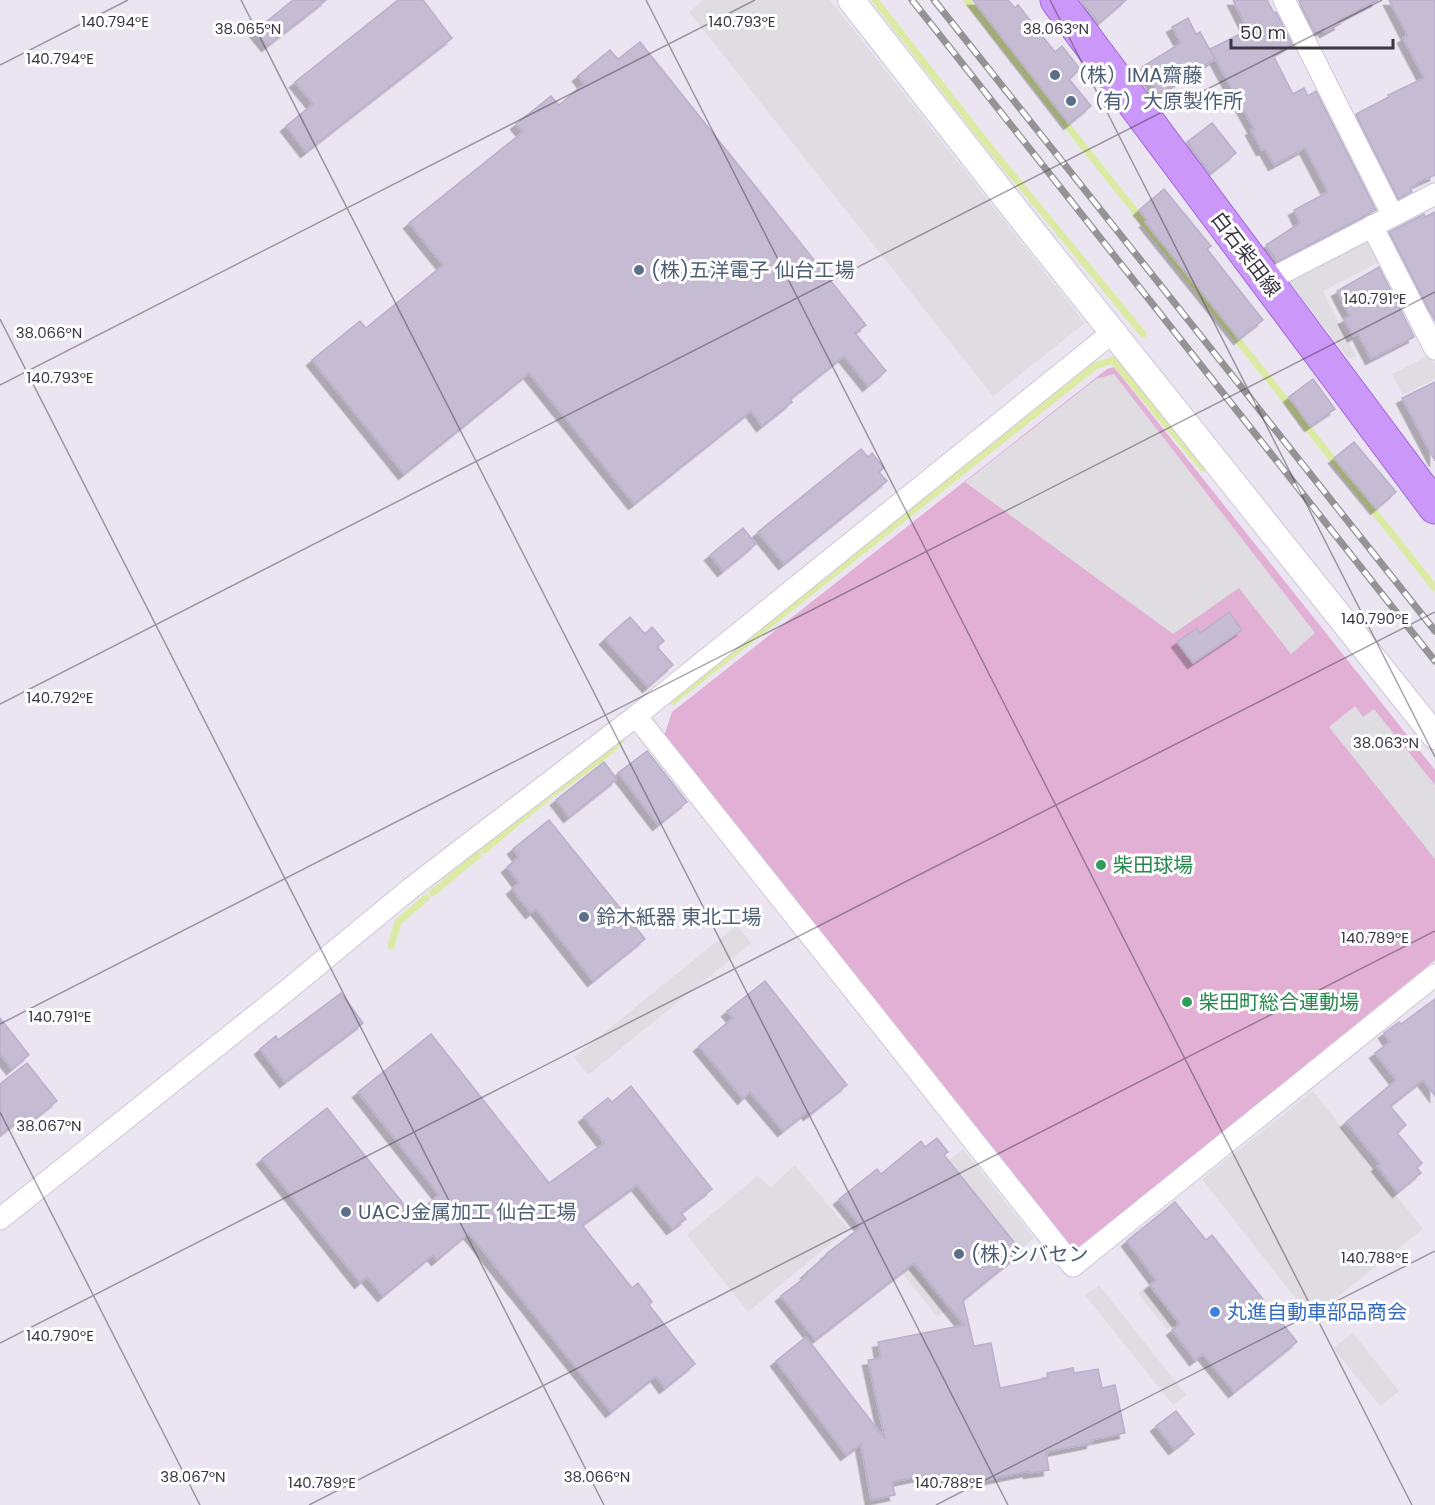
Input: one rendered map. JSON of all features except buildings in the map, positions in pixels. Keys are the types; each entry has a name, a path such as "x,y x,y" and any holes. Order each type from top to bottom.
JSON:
{"main road":[{"name":"白石柴田線","path":"1057,0 1435,507"}],"street":[{"path":"851,0 1435,736"},
{"path":"1284,0 1393,216"},
{"path":"1267,281 1435,194"},
{"path":"1372,226 1435,349"},
{"path":"0,1219 285,992 411,888 636,716 1113,332"},
{"path":"636,716 1073,1266 1435,975"}],"shaded area":[{"path":"704,0 830,0 1085,323 993,396 689,12"},
{"path":"1369,237 1381,261 1323,291 1356,356 1349,359 1288,281"},
{"path":"1430,355 1435,365 1435,379 1403,395 1392,374"},
{"name":"柴田球場","path":"1114,367 1435,770 1435,960 1073,1253 664,736 672,712 1107,369"},
{"path":"1114,374 1315,633 1291,654 1239,588 1173,634 965,482 1096,379"},
{"path":"1355,706 1363,717 1374,709 1435,785 1435,859 1329,727"},
{"path":"737,925 751,943 588,1075 574,1057"},
{"path":"1313,1091 1423,1229 1311,1318 1202,1179"},
{"path":"963,1149 1034,1238 1021,1249 956,1169 882,1228 947,1310 937,1317 866,1227"},
{"path":"795,1165 848,1229 748,1312 687,1235 758,1175 770,1188"},
{"path":"1099,1285 1186,1395 1173,1405 1085,1295"},
{"path":"1148,1285 1177,1323 1167,1330 1138,1293"},
{"path":"1353,1333 1399,1391 1380,1406 1333,1348"}],"waterway":[{"path":"875,0 991,149 1143,334"},
{"path":"967,0 1435,588"},
{"path":"673,701 1095,366 1113,360 1203,468"},
{"path":"484,850 549,796 603,757 621,740"},
{"path":"444,883 478,855"},
{"path":"432,893 440,887"},
{"path":"391,946 398,922 426,898"}],"railway":[{"path":"912,0 1435,661"},
{"path":"934,0 1435,631"}],"place":[{"name":"（株）IMA齋藤","path":"1055,75"},
{"name":"（有）大原製作所","path":"1071,101"},
{"name":"(株)五洋電子 仙台工場","path":"639,270"},
{"name":"柴田球場","path":"1101,865"},
{"name":"鈴木紙器 東北工場","path":"584,917"},
{"name":"柴田町総合運動場","path":"1187,1002"},
{"name":"UACJ金属加工 仙台工場","path":"346,1212"},
{"name":"(株)シバセン","path":"959,1254"},
{"name":"丸進自動車部品商会","path":"1215,1312"}]}
